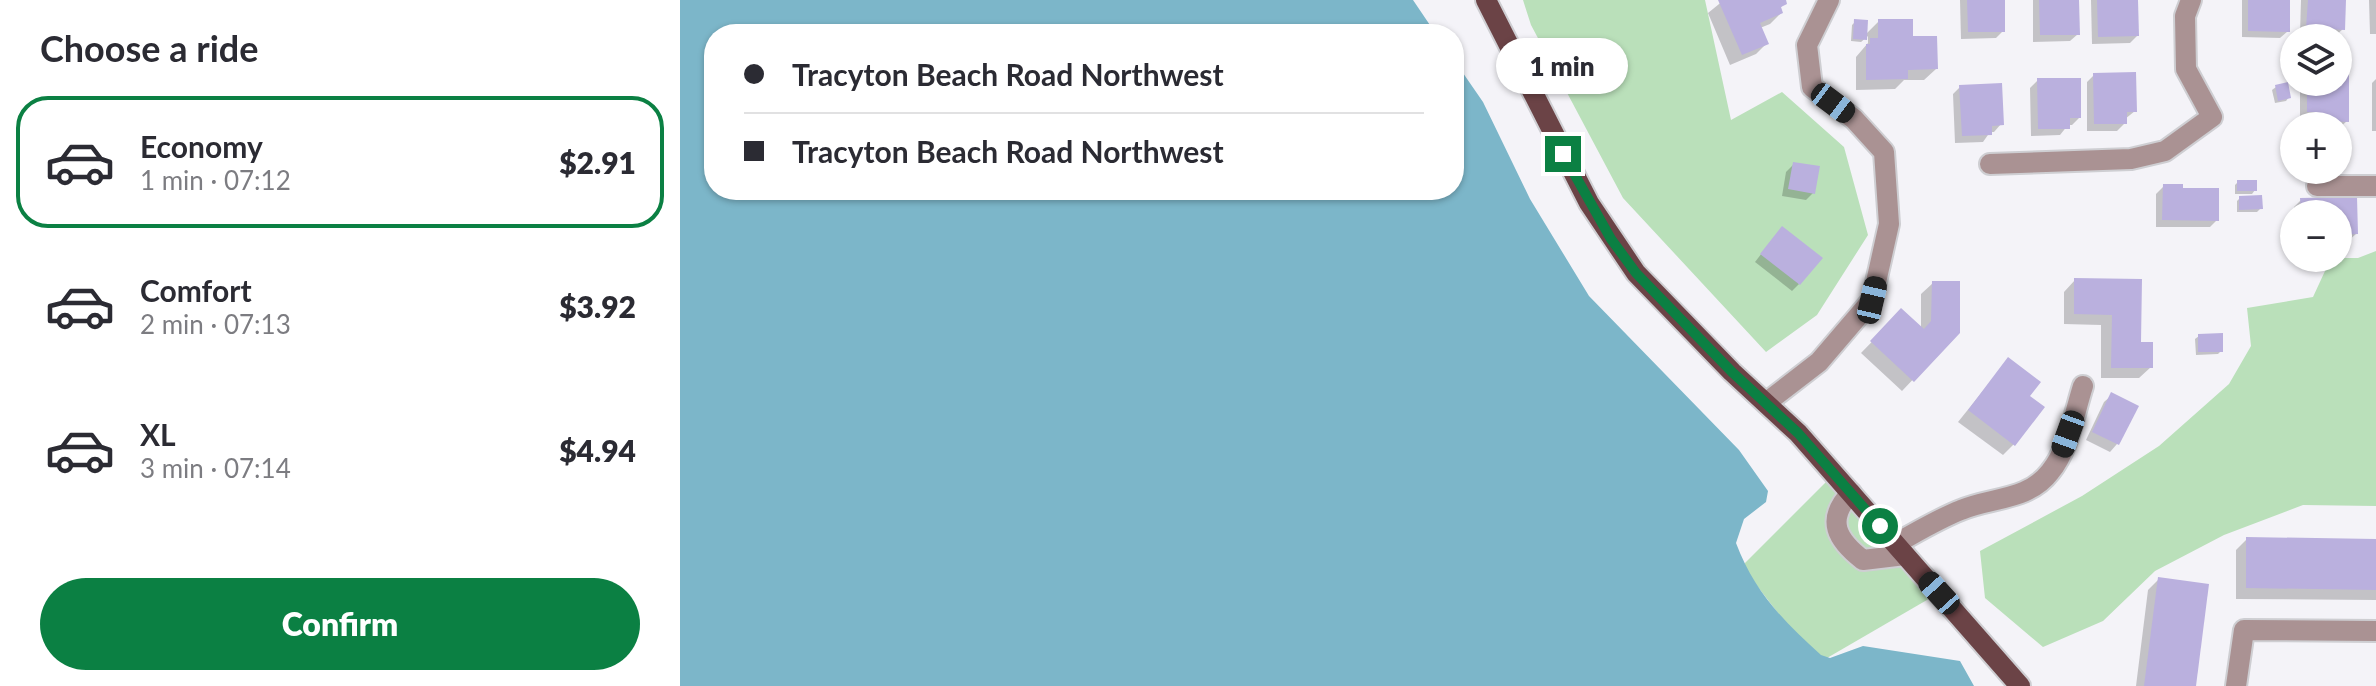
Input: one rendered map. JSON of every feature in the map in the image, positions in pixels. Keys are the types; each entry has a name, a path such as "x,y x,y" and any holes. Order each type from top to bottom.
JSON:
{"main road":[{"path":"1486,0 1557,141 1611,239 1636,273 1666,307 1798,433 2020,686"}],"street":[{"path":"1766,403 1819,362 1872,300 1889,224 1884,152 1854,119 1812,87 1807,45 1829,0"},
{"path":"1990,164 2131,159 2165,151 2212,117 2186,69 2185,16 2191,0"},
{"path":"2317,186 2376,186"},
{"path":"1851,493 1838,510 1834,522 1852,552 1863,560 1900,550 1964,508 2004,500 2033,488 2048,475 2059,459 2083,386"},
{"path":"2236,686 2244,630 2376,631"}],"green space":[{"path":"1523,0 1705,0 1731,120 1782,92 1844,147 1868,235 1817,315 1766,352 1623,198 1531,25"},
{"path":"2376,251 2376,506 2303,505 2224,535 2155,571 2103,621 2043,647 1985,598 1980,551 2082,496 2159,446 2229,384 2251,346 2247,308 2313,297 2325,272 2352,272 2352,258"},
{"path":"1834,474 1939,593 1827,658 1787,625 1748,574 1744,564"}],"water":[{"path":"680,0 1413,0 1429,24 704,24 704,200 1464,200 1464,74 1483,102 1530,199 1589,296 1739,450 1768,491 1766,502 1744,519 1736,543 1752,576 1771,604 1821,655 1830,658 1863,646 1960,661 1974,686 680,686"}],"building":[{"path":"1718,0 1786,0 1787,4 1781,7 1783,13 1760,23 1769,44 1742,55"},
{"path":"1967,0 2005,0 2005,32 1968,32"},
{"path":"2039,0 2079,0 2080,35 2040,35"},
{"path":"2097,0 2138,0 2139,36 2098,37"},
{"path":"2248,0 2290,0 2290,24 2280,24 2280,32 2248,31"},
{"path":"2308,0 2346,0 2345,24 2306,24"},
{"path":"1854,19 1868,20 1867,40 1853,39"},
{"path":"1878,19 1913,19 1913,36 1937,36 1938,69 1908,70 1908,79 1866,80 1866,44 1870,44 1870,38 1878,38"},
{"path":"2136,72 2137,112 2127,112 2127,124 2094,124 2093,73"},
{"path":"2037,78 2081,78 2081,118 2070,118 2070,129 2038,129"},
{"path":"2002,83 2004,125 1992,126 1992,135 1962,136 1959,85"},
{"path":"2280,84 2280,96 2291,98 2278,101 2275,85"},
{"path":"2307,96 2349,96 2349,112 2307,112"},
{"path":"1793,162 1820,166 1815,194 1788,189"},
{"path":"2237,180 2257,180 2257,191 2237,191"},
{"path":"2163,184 2183,184 2183,188 2219,188 2219,221 2162,220"},
{"path":"2262,195 2263,209 2239,210 2239,196"},
{"path":"2357,197 2358,234 2352,234 2352,200 2300,198"},
{"path":"1782,226 1823,258 1800,285 1760,254"},
{"path":"2074,278 2142,279 2141,342 2153,342 2153,368 2111,368 2112,315 2074,314"},
{"path":"1932,281 1960,281 1960,333 1914,382 1870,341 1901,308 1924,329 1931,321"},
{"path":"2223,333 2223,352 2198,352 2198,334"},
{"path":"2008,357 2041,382 2030,396 2045,407 2015,446 1968,410"},
{"path":"2111,392 2139,406 2119,445 2092,432"},
{"path":"2246,537 2376,539 2376,590 2246,588"},
{"path":"2158,577 2209,584 2196,686 2144,686"}],"route":[{"path":"1563,154 1611,239 1636,273 1666,307 1798,433 1880,526"}]}
